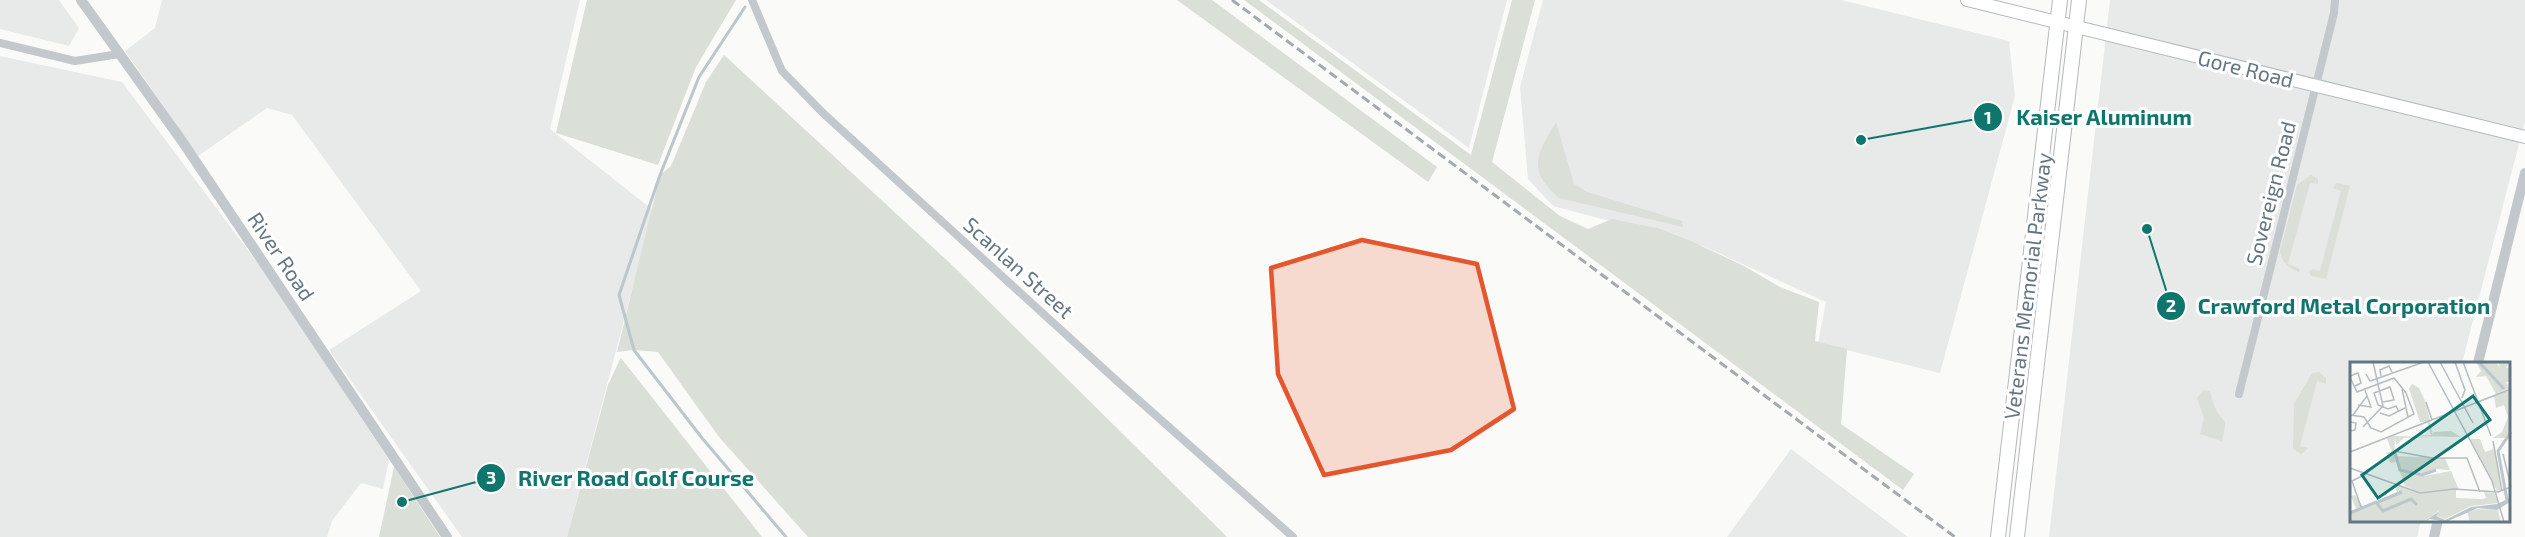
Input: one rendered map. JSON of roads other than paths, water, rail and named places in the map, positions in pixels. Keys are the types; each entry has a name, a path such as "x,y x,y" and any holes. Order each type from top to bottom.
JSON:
{"highway":[{"name":"Veterans Memorial Parkway","path":"1998,537 2060,0"},
{"name":"Veterans Memorial Parkway","path":"2017,537 2079,0"}],"main road":[{"name":"Gore Road","path":"1967,0 2525,137"}],"street":[{"name":"River Road","path":"81,0 182,141 447,537"},
{"name":"Scanlan Street","path":"752,0 782,71 824,114 1125,388 1293,537"},
{"name":"Sovereign Road","path":"2239,394 2335,0"},
{"path":"0,43 75,61 119,54"},
{"path":"2478,362 2525,173"},
{"path":"2434,537 2438,522"}],"waterway":[{"path":"745,7 699,77 660,175 619,295 634,350 702,438 786,537"}],"railway":[{"path":"1232,0 1955,537"}],"place":[{"name":"Kaiser Aluminum","path":"1861,140"},
{"name":"Crawford Metal Corporation","path":"2147,229"},
{"name":"River Road Golf Course","path":"402,502"}]}
